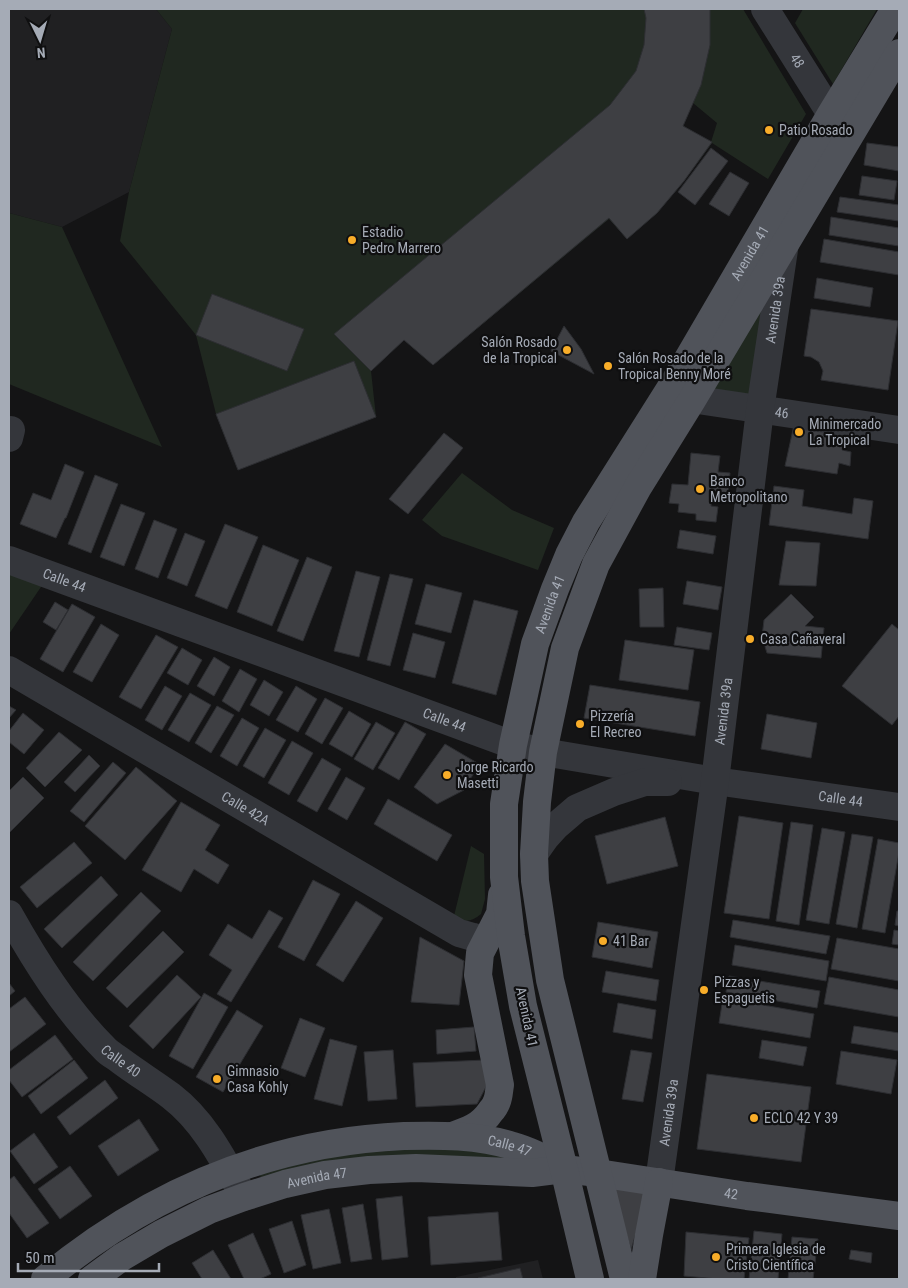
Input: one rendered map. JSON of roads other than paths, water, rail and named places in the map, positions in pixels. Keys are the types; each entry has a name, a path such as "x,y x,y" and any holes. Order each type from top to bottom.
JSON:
{"main road":[{"name":"Avenida 41","path":"624,1279 550,980 535,881 534,854 543,752 565,648 596,564 638,487 679,398 831,114 895,9"},
{"name":"Avenida 41","path":"590,1279 523,1006 511,936 504,877 504,804 513,745 535,644 554,589 586,522 679,398 786,242 899,53"},
{"path":"45,1279 94,1241 129,1218 163,1200 229,1170 295,1150 339,1142 380,1137 452,1136 468,1131 482,1122 497,1102 500,1085 478,975 480,953 500,914 504,877"},
{"name":"Calle 47","path":"452,1136 490,1140 513,1146 564,1169"},
{"name":"Avenida 47","path":"92,1279 122,1257 161,1234 209,1210 285,1184 369,1170 416,1168 532,1173 564,1169"},
{"name":"42","path":"564,1169 899,1216"},
{"path":"642,1279 659,1182"}],"street":[{"name":"48","path":"765,9 831,114"},
{"name":"Avenida 39a","path":"659,1182 715,781 760,410 786,242"},
{"name":"46","path":"679,398 899,430"},
{"name":"Calle 44","path":"9,560 513,745 543,752 715,781 899,807"},
{"name":"Calle 42A","path":"9,670 459,932 486,940"},
{"path":"534,854 556,826 577,808 614,792 645,782 715,781"},
{"name":"Calle 40","path":"9,914 51,984 73,1012 107,1051 172,1097 190,1113 206,1132 244,1197"}],"place":[{"name":"Patio Rosado","path":"769,130"},
{"name":"Estadio Pedro Marrero","path":"352,240"},
{"name":"Salón Rosado de la Tropical","path":"567,350"},
{"name":"Salón Rosado de la Tropical Benny Moré","path":"608,366"},
{"name":"Minimercado La Tropical","path":"799,432"},
{"name":"Banco Metropolitano","path":"700,489"},
{"name":"Casa Cañaveral","path":"750,639"},
{"name":"Pizzería El Recreo","path":"580,724"},
{"name":"Jorge Ricardo Masetti","path":"447,775"},
{"name":"41 Bar","path":"603,941"},
{"name":"Pizzas y Espaguetis","path":"704,990"},
{"name":"Gimnasio Casa Kohly","path":"217,1079"},
{"name":"ECLO 42 Y 39","path":"754,1118"},
{"name":"Primera Iglesia de Cristo Científica","path":"716,1257"}]}
